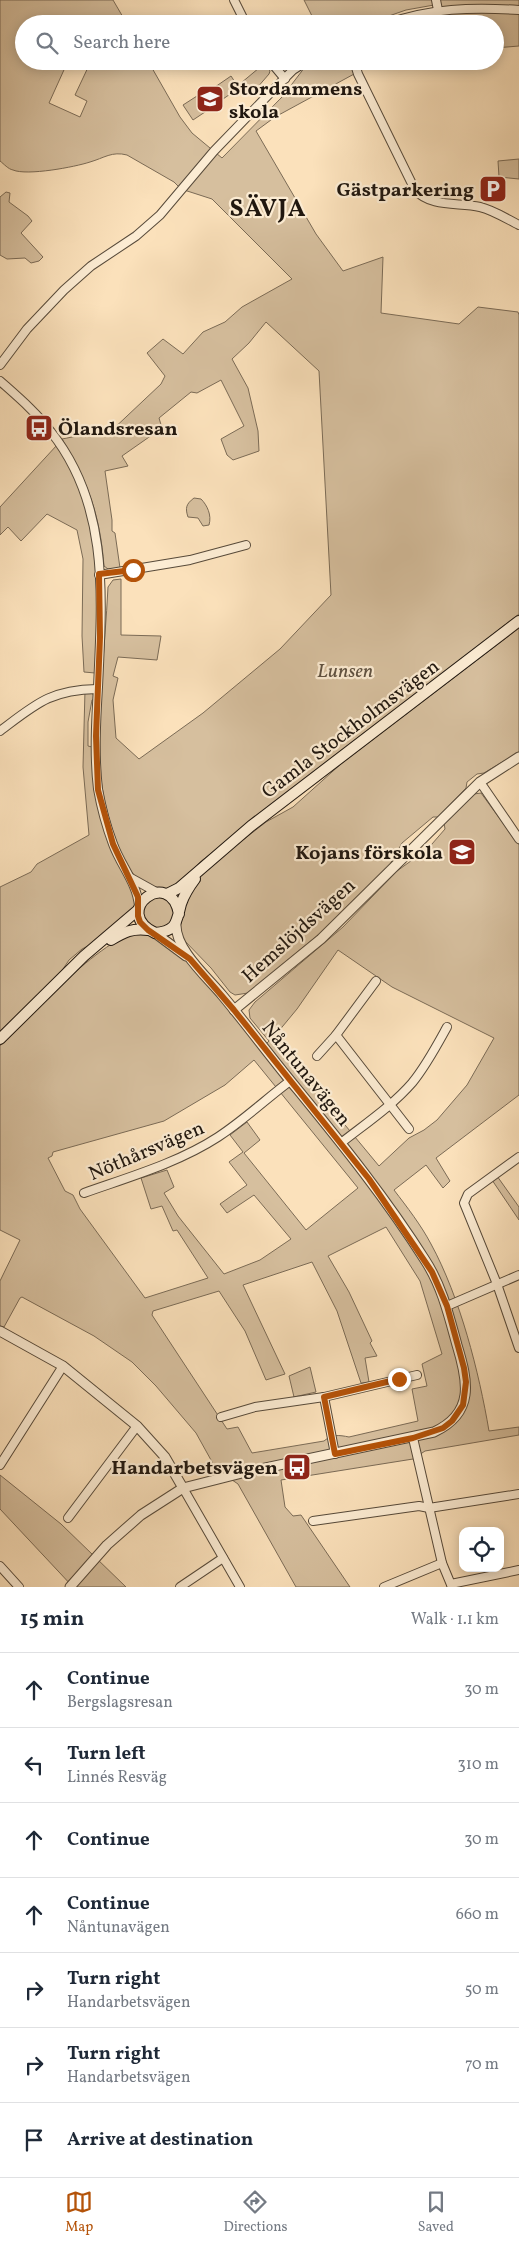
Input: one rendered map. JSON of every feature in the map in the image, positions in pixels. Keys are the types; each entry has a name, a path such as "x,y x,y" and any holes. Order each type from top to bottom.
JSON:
{"main road":[{"name":"Gamla Stockholmsvägen","path":"162,893 179,888 251,826 519,621"},
{"name":"Gamla Stockholmsvägen","path":"178,919 188,889 203,866"},
{"path":"0,1039 84,956 139,908 145,898 162,893 177,904 178,919 164,932 152,932 136,928 128,930 84,956"},
{"path":"139,908 140,922 152,932"}],"street":[{"path":"234,0 242,15"},
{"path":"436,0 438,10"},
{"path":"409,15 438,10 519,10"},
{"path":"278,70 285,79"},
{"path":"0,365 27,329 64,290 91,266 136,236 160,215 181,189 293,70"},
{"path":"357,70 415,190 422,198 438,202 481,207 519,225"},
{"path":"0,381 51,432 77,474 95,524 99,574 96,736 98,790 113,844 131,878 138,897 139,908"},
{"path":"99,574 190,560 246,545"},
{"path":"0,731 36,703 52,694 98,688"},
{"name":"Hemslöjdsvägen","path":"234,1010 321,939 480,782 519,757"},
{"path":"480,782 519,839"},
{"path":"511,827 519,822"},
{"path":"131,878 142,886 162,893"},
{"name":"Nåntunavägen","path":"70,1587 114,1539 141,1516 183,1488 228,1476 434,1432 452,1421 458,1414 466,1395 464,1368 447,1306 425,1260 369,1179 341,1143 234,1010 190,959 176,933 178,919"},
{"name":"Nåntunavägen","path":"152,932 190,959"},
{"path":"317,1056 336,1035 376,981"},
{"path":"341,1143 389,1104 412,1082 428,1062 447,1027"},
{"path":"336,1035 409,1129"},
{"name":"Nöthårsvägen","path":"84,1193 186,1155 225,1132 258,1109 290,1081"},
{"path":"519,1157 468,1194 464,1203 497,1284 519,1348"},
{"path":"447,1306 519,1275"},
{"path":"0,1331 63,1366 137,1426 165,1458 240,1587"},
{"path":"0,1465 63,1366"},
{"path":"221,1417 255,1407 324,1397 417,1375"},
{"path":"324,1397 335,1454"},
{"path":"68,1518 137,1426"},
{"path":"413,1438 442,1563 452,1585 519,1570"},
{"path":"313,1521 419,1506 429,1508 519,1494"},
{"path":"180,1587 223,1558"},
{"path":"384,1587 442,1563"},
{"path":"0,1566 19,1587"}],"green space":[{"name":"Lunsen","path":"0,0 113,0 122,15 15,15 15,70 64,70 49,103 80,117 87,101 75,95 87,70 153,70 180,117 192,133 222,158 282,97 303,70 361,70 275,117 256,131 316,234 343,271 383,257 381,313 459,324 478,307 518,312 519,315 519,614 200,862 183,881 171,888 156,888 138,879 130,870 118,846 102,789 100,731 108,587 113,580 121,579 121,635 161,636 157,660 118,657 113,676 118,678 113,700 116,738 139,759 203,713 280,649 331,595 319,371 266,322 249,343 232,359 248,388 258,431 259,451 233,460 227,455 221,439 244,426 221,380 197,393 191,392 159,418 162,428 122,456 128,466 105,471 112,531 115,533 120,568 108,569 104,566 96,515 86,485 62,439 103,431 109,433 161,384 165,376 147,353 163,339 183,354 203,332 225,322 242,307 292,279 212,199 181,189 174,182 127,155 112,154 74,166 29,172 20,172 8,168 0,161"},
{"path":"304,0 434,0 434,5 406,10 392,15 312,15"},
{"path":"438,0 519,0 519,46 504,47 504,15 437,15 441,14"},
{"path":"257,70 270,71 250,96 241,83"},
{"path":"231,76 239,88 223,99 215,87"},
{"path":"211,87 220,102 193,120 183,105"},
{"path":"519,159 519,179 499,177 498,161"},
{"path":"6,192 10,193 9,202 32,221 21,233 43,257 39,261 31,263 25,258 7,259 0,255 0,197"},
{"path":"57,445 75,477 85,500 94,536 98,587 95,673 84,672 82,636 83,559 77,530 47,514 21,541 8,527 0,535 0,507"},
{"path":"194,498 201,499 207,507 210,518 209,525 203,526 198,518 188,517 187,506"},
{"path":"519,628 519,752 484,773 477,774 467,782 466,788 438,817 433,817 402,843 389,866 324,930 248,993 235,995 230,992 211,968 182,938 180,928 184,908 190,891 200,877 216,861 266,822 293,807 342,763"},
{"path":"85,690 92,693 96,699 92,700 88,722 88,746 92,747 96,790 135,892 135,903 133,909 94,943 82,949 69,960 61,972 0,1032 0,887 31,872 37,864 89,835 83,767"},
{"path":"481,793 519,845 519,1095 436,1158 450,1181 443,1188 426,1165 394,1190 427,1237 451,1287 474,1360 489,1431 519,1427 519,1435 425,1451 413,1459 281,1480 285,1507 293,1516 301,1515 350,1587 296,1587 238,1484 216,1469 196,1433 156,1386 132,1362 94,1336 22,1297 4,1327 0,1326 0,1281 20,1240 0,1230 0,1046 47,998 91,959 111,944 129,935 143,933 160,940 176,951 192,966 223,1000 261,1049 269,1041 250,1018 249,1010 255,1002 343,927 397,871 415,858 419,859 445,829 444,823 474,794","holes":["338,950 392,987 494,1038 467,1085 437,1120 409,1138 379,1166 273,1038 297,1009","254,1060 358,1188 306,1230 244,1153 260,1140 247,1122 230,1135 243,1152 229,1162 247,1185 220,1204 227,1213 254,1195 291,1239 260,1260 224,1274 178,1216 164,1193 174,1187 167,1170 141,1178 151,1209 162,1206 173,1231 177,1230 208,1278 145,1298 80,1209 73,1195 65,1191 48,1158 52,1156 53,1152 164,1121 225,1085","386,1227 420,1281 442,1354 422,1364 427,1386 412,1389 418,1421 349,1437 336,1436 324,1441 252,1453 238,1427 227,1429 152,1315 153,1311 219,1291 245,1331 266,1380 285,1374 243,1285 312,1262 337,1311 361,1383 369,1382 365,1358 377,1356 349,1292 328,1256"]},
{"path":"158,897 169,902 174,913 169,924 158,929 147,924 142,913 147,902"},
{"path":"497,1176 519,1207 519,1220 492,1180"},
{"path":"310,1367 316,1392 294,1397 289,1376"},
{"path":"0,1475 61,1524 126,1587 73,1587 0,1509"}],"place":[{"name":"Stordammens skola","path":"210,99"},
{"name":"Gästparkering","path":"493,189"},
{"name":"Ölandsresan","path":"39,428"},
{"name":"Kojans förskola","path":"462,852"},
{"name":"Handarbetsvägen","path":"297,1467"}],"district":[{"name":"SÄVJA","path":"268,207"}],"route":[{"path":"133,570 99,574 100,637 96,736 98,790 113,844 131,878 138,897 138,916 140,922 148,930 166,940 190,959 222,995 341,1143 369,1179 425,1260 438,1283 447,1306 466,1382 466,1395 458,1414 443,1428 434,1432 335,1454 324,1397 399,1379"}]}
